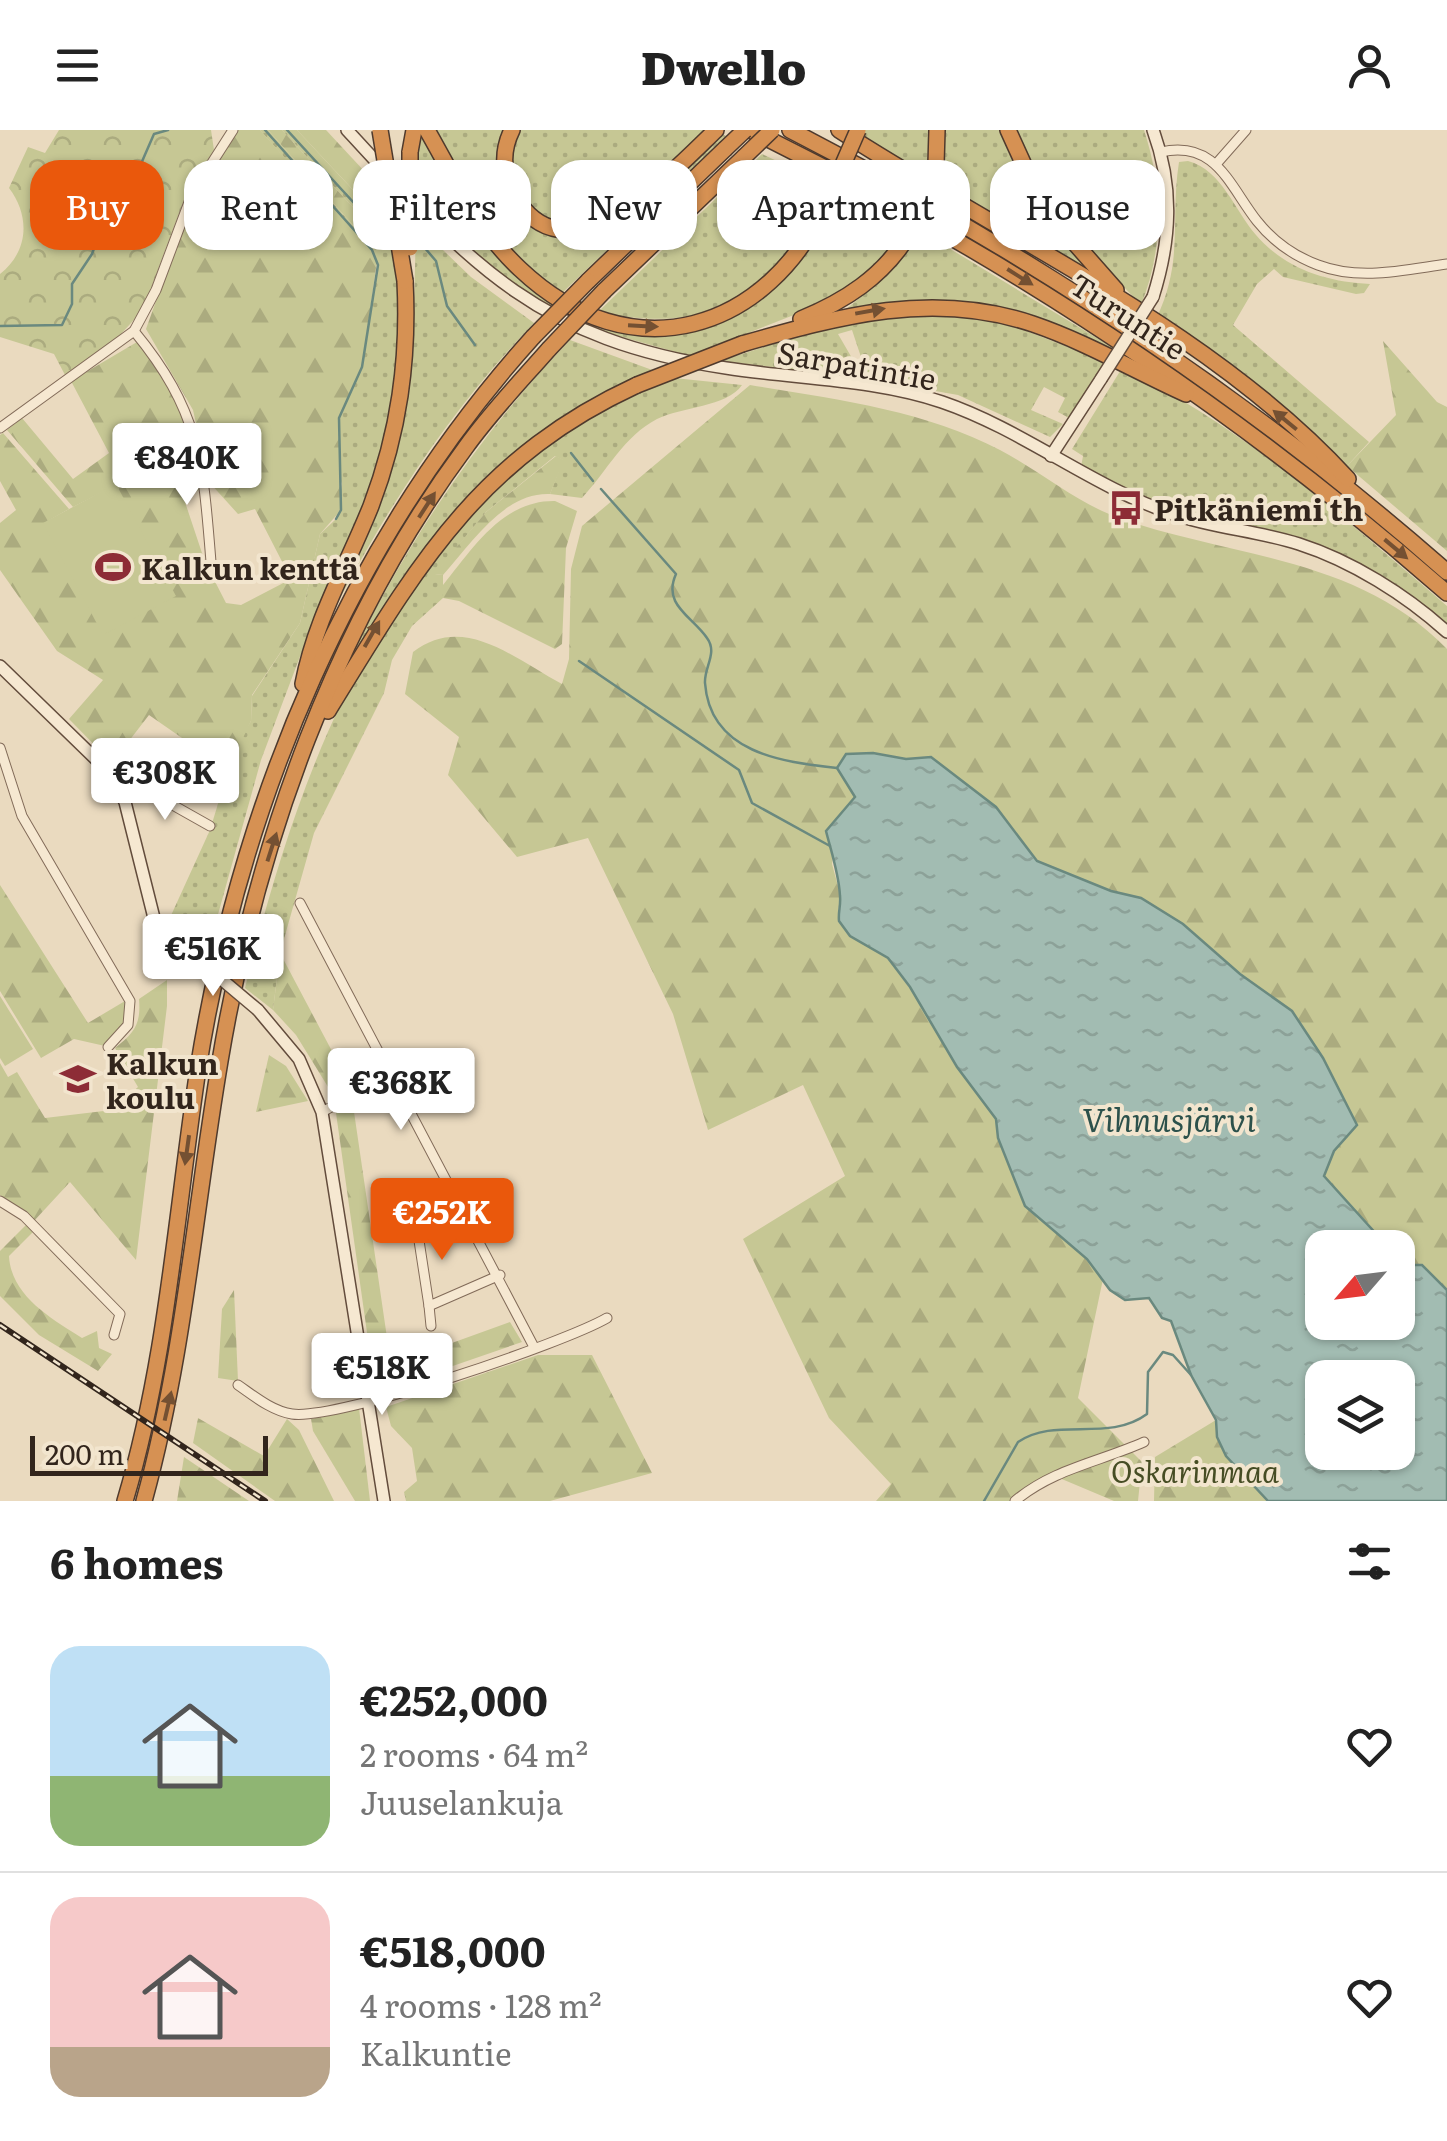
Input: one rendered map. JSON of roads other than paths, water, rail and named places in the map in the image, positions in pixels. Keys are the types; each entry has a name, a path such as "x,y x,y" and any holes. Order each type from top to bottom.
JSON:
{"highway":[{"path":"380,130 408,281"},
{"path":"512,130 504,165 518,202 538,220 570,229 591,226 622,212 710,136"},
{"path":"736,130 776,137"},
{"path":"125,1501 158,1363 208,1015 243,874 297,717 336,625 421,477 488,386 588,281 747,130"},
{"name":"Turuntie","path":"747,130 776,137 977,250 1220,409 1447,592"},
{"name":"Turuntie","path":"790,130 984,236 1096,306 1201,378 1374,508 1447,572"},
{"path":"839,130 1134,307 1308,438 1374,508"},
{"path":"418,131 476,218 518,268 571,306 628,326 687,325 722,315 750,299 797,257 858,130"},
{"path":"305,748 397,595 474,500 565,423 638,385 742,344 858,290 890,262 929,194 936,164 937,130"},
{"path":"1008,130 1043,206 1134,307"},
{"path":"297,717 310,646 371,505 397,420 407,324 410,152 418,131"},
{"path":"144,1501 177,1367 230,1007 263,874 305,748 353,634 408,535 466,446 549,348 744,157 776,137"},
{"path":"742,344 870,311 914,306 963,307 1034,324 1220,409"}],"street":[{"path":"0,428 134,331 156,290 192,194 233,130"},
{"name":"Sarpatintie","path":"347,130 486,272 535,306 586,333 676,359 877,388 940,402 1114,490 1176,515 1316,550 1396,593 1447,632"},
{"path":"1050,456 1153,297 1169,224 1161,152 1153,130"},
{"path":"1217,163 1246,130"},
{"path":"1161,152 1191,150 1217,163 1257,220 1302,258 1358,274 1447,264"},
{"path":"134,331 193,424 206,495 211,562"},
{"path":"0,666 90,752 120,790 154,918 258,1010 299,1059 322,1112 384,1501"},
{"path":"0,748 22,816 130,1000 128,1025 108,1047"},
{"path":"120,790 139,786 210,826"},
{"path":"300,903 500,1276 534,1348"},
{"path":"322,1112 392,1074"},
{"path":"430,1326 416,1218 456,1196"},
{"path":"0,1200 24,1216 120,1314 114,1335"},
{"path":"428,1306 500,1276"},
{"path":"238,1385 290,1414 367,1402 534,1348 608,1318"},
{"path":"1014,1501 1076,1465 1107,1458 1144,1442"}],"water":[{"name":"Vihnusjärvi","path":"846,754 931,757 996,807 1037,861 1111,891 1141,898 1183,924 1240,974 1292,1011 1323,1058 1357,1125 1334,1151 1324,1176 1373,1230 1305,1230 1305,1340 1415,1340 1415,1265 1422,1265 1447,1290 1447,1501 1268,1501 1226,1456 1217,1437 1216,1420 1191,1375 1171,1321 1162,1318 1149,1298 1125,1300 1110,1290 1087,1259 1025,1206 998,1138 996,1119 957,1067 910,987 888,958 850,936 839,921 839,888 826,831 855,797 837,768"}],"waterway":[{"path":"0,326 62,325 72,304 72,284 92,254 107,213 130,189 154,134 168,130"},
{"path":"265,130 372,250 378,265 362,367 339,418 341,510 336,519"},
{"path":"287,130 353,202"},
{"path":"427,250 436,261 447,306 475,345"},
{"path":"571,453 593,481"},
{"path":"601,489 676,574 676,602 710,644 705,683 710,707 720,725 752,750 794,762 837,768"},
{"path":"579,661 739,770 752,803 830,846"},
{"path":"984,1501 1018,1442 1049,1431 1116,1427 1147,1414 1148,1372 1163,1352 1173,1355 1191,1375"}],"railway":[{"path":"0,1325 265,1501"}],"place":[{"name":"Pitkäniemi th","path":"1126,508"},
{"name":"Kalkun kenttä","path":"113,567"},
{"name":"Kalkun koulu","path":"78,1079"}],"park label":[{"name":"Oskarinmaa","path":"1195,1470"}]}
